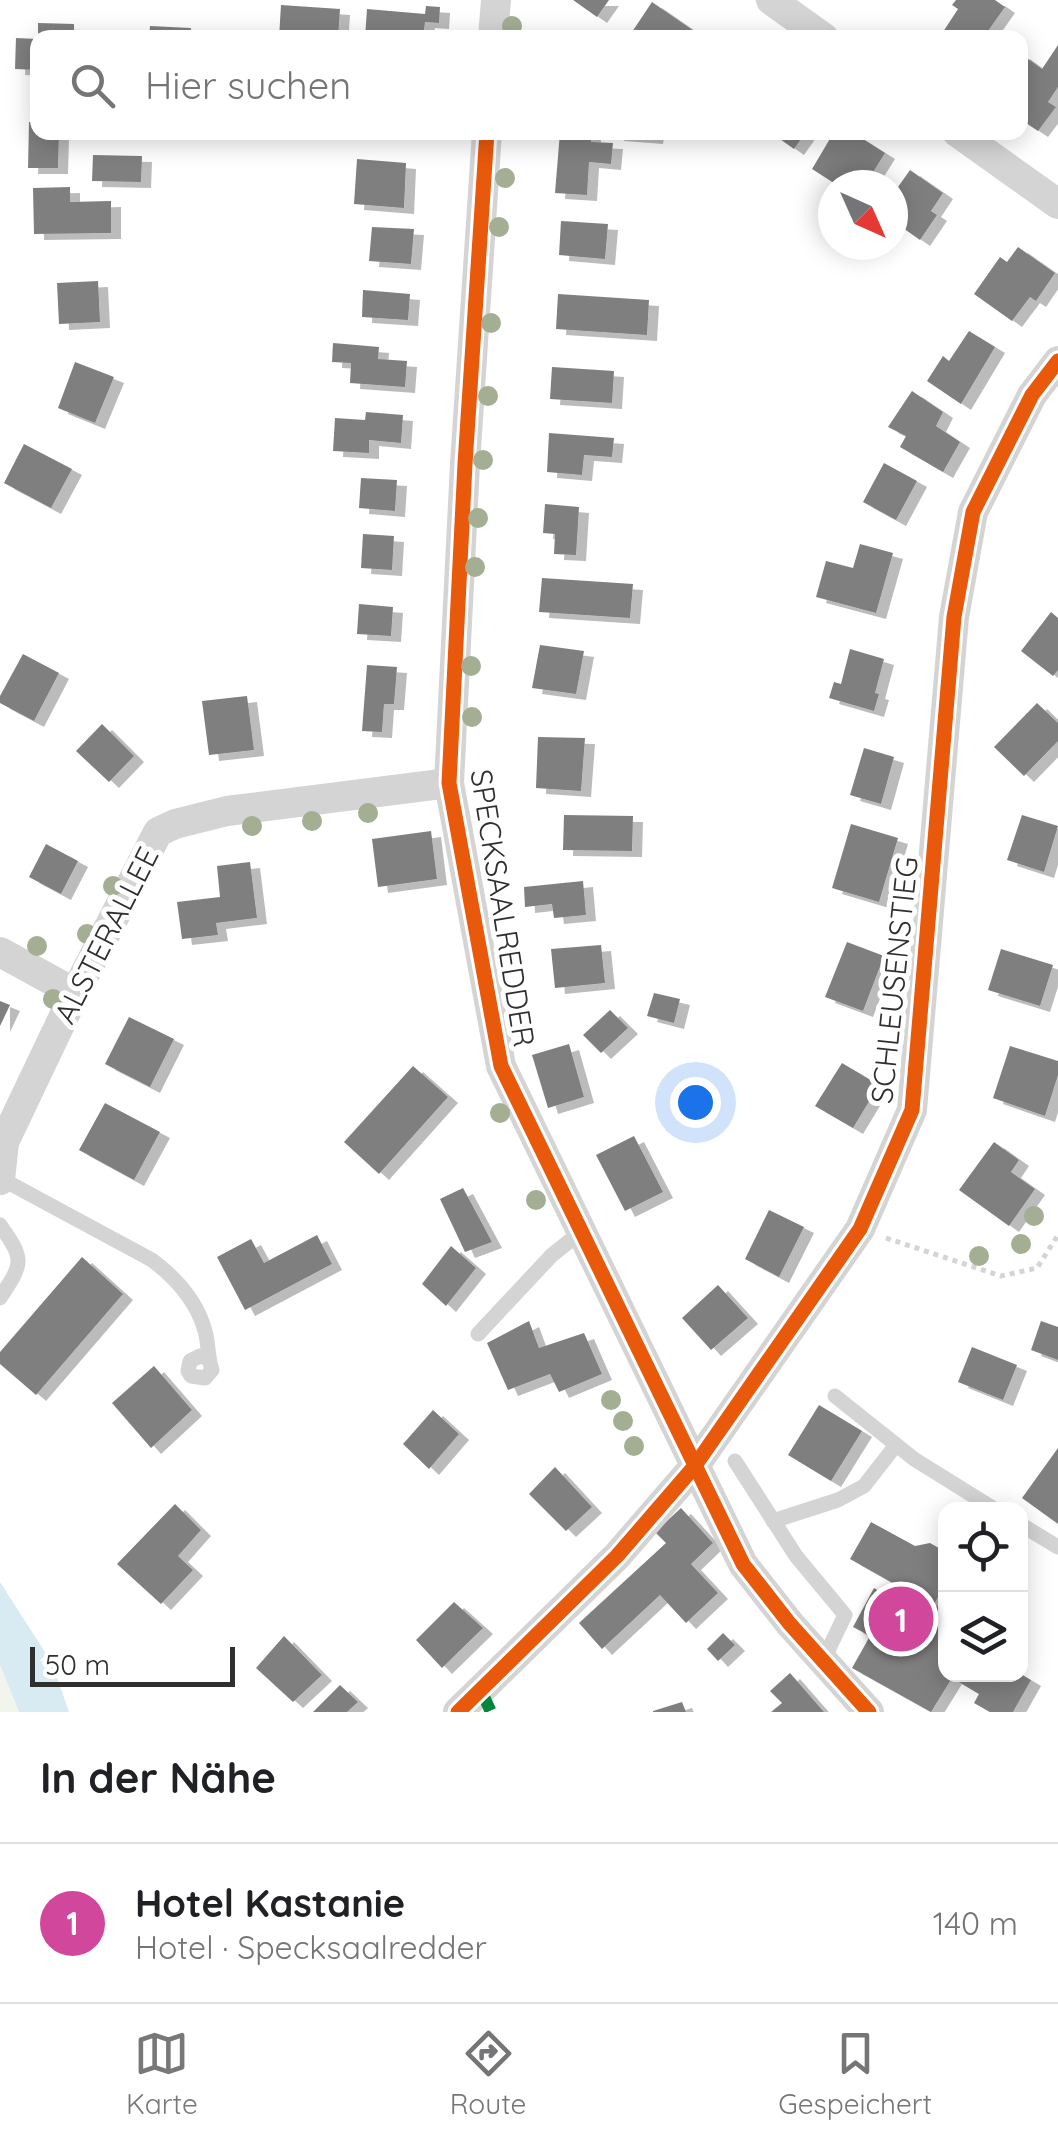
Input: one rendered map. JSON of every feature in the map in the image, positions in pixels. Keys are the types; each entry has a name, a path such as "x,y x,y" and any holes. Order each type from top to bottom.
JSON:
{"street":[{"path":"494,30 496,0"},
{"path":"771,0 813,30"},
{"name":"SPECKSAALREDDER","path":"486,140 464,464 450,783 501,1066 743,1564 869,1712"},
{"path":"969,140 1058,204"},
{"name":"SCHLEUSENSTIEG","path":"458,1712 618,1556 694,1467 860,1229 912,1110 954,617 973,512 1032,395 1058,361"},
{"name":"ALSTERALLEE","path":"0,1179 2,1143 158,832 228,811 450,783"},
{"path":"0,952 75,993"}],"lane":[{"path":"0,1179 152,1260 169,1273 197,1311 205,1331 206,1358"},
{"path":"0,1225 18,1251 20,1267 0,1298"},
{"path":"478,1334 552,1255 581,1232"},
{"path":"835,1396 914,1460 983,1502"},
{"path":"773,1521 838,1500 864,1486 896,1445"},
{"path":"735,1462 796,1556 845,1615 823,1662"},
{"path":"1028,1529 1058,1548"}],"path":[{"path":"860,1229 1001,1276 1038,1268 1058,1235"}],"shaded area":[{"path":"0,1582 52,1663 69,1712 19,1712 0,1665"},
{"path":"0,1665 19,1712 0,1712"}],"building":[{"path":"573,0 609,0 597,17"},
{"path":"956,0 995,0 1005,7 989,30 944,30 958,9 952,5"},
{"path":"652,2 693,30 633,30"},
{"path":"281,5 340,9 339,30 279,30"},
{"path":"426,6 440,7 439,23 425,22 424,30 366,30 367,9 425,14"},
{"path":"38,23 74,24 74,30 38,30"},
{"path":"150,26 191,28 191,30 150,30"},
{"path":"16,38 30,39 30,70 15,69"},
{"path":"1058,45 1058,87 1048,102 1056,107 1038,131 1028,124 1028,59 1042,69"},
{"path":"30,122 30,140 59,140 58,168 28,168"},
{"path":"559,140 613,143 611,164 589,162 587,195 555,193"},
{"path":"781,140 800,140 794,149"},
{"path":"829,140 865,140 885,153 874,170 818,173 812,169"},
{"path":"93,155 142,156 141,182 92,181"},
{"path":"357,159 406,163 404,208 354,204"},
{"path":"910,170 943,193 931,211 937,215 920,240 908,232"},
{"path":"70,187 70,202 111,201 111,233 34,234 33,188"},
{"path":"561,221 608,224 605,259 559,255"},
{"path":"372,227 414,229 411,264 369,261"},
{"path":"1018,247 1055,273 1036,301 1030,297 1012,321 974,294 1000,257 1007,262"},
{"path":"98,281 100,322 59,324 57,283"},
{"path":"363,290 410,294 408,320 362,317"},
{"path":"558,294 649,300 647,335 556,329"},
{"path":"969,331 995,347 961,404 927,381 943,356 949,361"},
{"path":"333,343 379,347 378,359 407,361 405,387 350,383 351,363 332,362"},
{"path":"75,362 114,377 95,423 58,408"},
{"path":"552,367 614,371 612,403 550,399"},
{"path":"912,391 943,412 936,426 960,442 943,472 900,447 906,436 888,427"},
{"path":"366,412 403,415 401,443 369,440 369,453 333,451 335,418 365,420"},
{"path":"549,433 614,438 612,457 584,455 582,475 547,472"},
{"path":"24,444 72,469 51,508 4,483"},
{"path":"884,463 917,481 896,520 863,502"},
{"path":"361,478 397,480 395,511 359,508"},
{"path":"545,504 579,507 576,555 554,554 555,534 543,533"},
{"path":"363,534 394,536 392,570 361,568"},
{"path":"860,544 893,553 876,613 816,597 826,561 853,568"},
{"path":"542,578 633,584 630,618 539,612"},
{"path":"359,604 393,607 391,636 357,634"},
{"path":"1051,612 1058,618 1058,670 1053,676 1021,651"},
{"path":"540,645 584,651 576,694 532,688"},
{"path":"850,649 884,659 874,711 829,698 834,682 841,684"},
{"path":"23,654 59,673 34,721 0,703"},
{"path":"367,665 397,667 394,704 384,704 382,732 362,731"},
{"path":"247,696 254,750 209,755 202,701"},
{"path":"1037,703 1058,723 1058,741 1024,776 994,747"},
{"path":"102,724 134,756 109,782 76,751"},
{"path":"538,737 585,738 581,791 536,788"},
{"path":"864,748 894,757 881,804 850,795"},
{"path":"564,815 633,816 632,851 563,850"},
{"path":"1022,815 1058,826 1044,872 1007,860"},
{"path":"851,824 898,838 879,902 832,888"},
{"path":"431,831 437,879 378,887 372,839"},
{"path":"46,844 78,861 61,894 29,877"},
{"path":"250,862 257,918 216,923 218,935 182,939 177,902 220,897 217,866"},
{"path":"583,881 586,915 554,918 552,904 525,907 524,887"},
{"path":"847,942 884,956 863,1011 825,997"},
{"path":"601,945 605,983 555,988 551,949"},
{"path":"1001,949 1053,965 1040,1006 988,990"},
{"path":"654,993 680,999 674,1023 647,1016"},
{"path":"0,1001 10,1005 0,1026"},
{"path":"610,1010 628,1028 601,1053 583,1035"},
{"path":"129,1017 174,1039 150,1087 105,1064"},
{"path":"569,1044 584,1097 548,1108 532,1055"},
{"path":"1010,1046 1058,1061 1058,1075 1045,1116 993,1098"},
{"path":"842,1063 879,1085 853,1128 815,1106"},
{"path":"413,1066 448,1097 379,1174 344,1142"},
{"path":"105,1103 160,1132 134,1180 79,1150"},
{"path":"634,1136 663,1192 625,1211 596,1155"},
{"path":"994,1142 1019,1160 1011,1172 1035,1189 1009,1226 959,1190"},
{"path":"463,1188 492,1242 465,1252 440,1199"},
{"path":"769,1210 804,1227 779,1277 745,1259"},
{"path":"317,1235 332,1264 245,1310 217,1257 251,1239 264,1263"},
{"path":"451,1246 476,1268 446,1306 422,1284"},
{"path":"82,1257 123,1294 36,1395 0,1364 0,1352"},
{"path":"718,1285 748,1318 711,1350 682,1318"},
{"path":"529,1321 539,1348 584,1333 602,1374 559,1392 550,1374 508,1390 487,1343"},
{"path":"1041,1321 1058,1327 1058,1360 1031,1350"},
{"path":"972,1347 1017,1365 1003,1400 958,1382"},
{"path":"154,1366 192,1410 151,1448 112,1403"},
{"path":"819,1405 862,1431 831,1481 788,1455"},
{"path":"433,1410 459,1434 429,1469 403,1444"},
{"path":"1058,1448 1058,1524 1022,1498"},
{"path":"555,1467 592,1507 566,1531 529,1494"},
{"path":"175,1504 201,1530 178,1556 193,1570 161,1604 117,1564"},
{"path":"681,1508 713,1543 691,1564 718,1593 686,1623 660,1595 602,1649 579,1623 666,1543 655,1532"},
{"path":"871,1522 915,1546 930,1543 938,1548 938,1597 934,1604 938,1606 938,1682 950,1682 931,1712 852,1668 870,1636 853,1627 874,1588 891,1598 898,1586 850,1559"},
{"path":"454,1602 483,1628 442,1668 416,1640"},
{"path":"723,1633 735,1645 718,1661 707,1649"},
{"path":"284,1636 322,1675 293,1702 256,1668"},
{"path":"790,1673 824,1712 771,1712 782,1703 770,1691"},
{"path":"1031,1680 1013,1712 990,1712 974,1703 979,1694 959,1682"},
{"path":"340,1685 358,1702 347,1712 313,1712"},
{"path":"682,1702 686,1712 653,1712 653,1711"}],"marked path":[{"path":"480,1688 491,1712"}],"cycle path":[{"path":"486,140 449,783 501,1066 743,1564 790,1624 869,1712"},
{"path":"458,1712 617,1556 694,1467 860,1229 912,1110 954,617 973,512 1032,395 1058,361"}],"place":[{"name":"Hotel Kastanie","path":"901,1619"}]}
